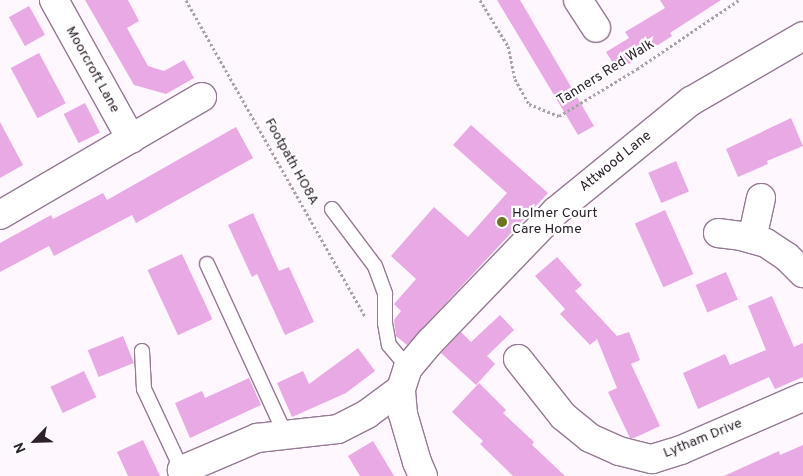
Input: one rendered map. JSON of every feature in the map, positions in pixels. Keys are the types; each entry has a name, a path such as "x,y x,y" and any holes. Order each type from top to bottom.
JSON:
{"street":[{"name":"Moorcroft Lane","path":"54,0 131,139"},
{"path":"578,0 596,28"},
{"name":"Attwood Lane","path":"183,473 257,438 338,429 368,414 404,379 431,341 556,211 691,101 803,36"},
{"path":"0,215 202,98"},
{"path":"752,239 761,198"},
{"path":"718,233 766,243 787,257 803,273"},
{"name":"Lytham Drive","path":"518,359 563,416 590,438 651,468 681,450 803,397"},
{"path":"404,379 403,414 416,462 423,476"}],"lane":[{"path":"332,209 375,266 385,294 385,323 389,345 404,379"},
{"path":"207,264 286,436"},
{"path":"142,351 144,389 183,473"}],"path":[{"name":"Footpath HO8A","path":"186,0 366,319"},
{"name":"Tanners Red Walk","path":"480,0 508,46 515,79 529,104 559,116 637,69 739,0"}],"building":[{"path":"85,0 128,0 139,21 127,28 148,66 164,71 184,60 194,78 166,94 134,85"},
{"path":"497,0 520,0 594,126 578,135"},
{"path":"660,0 721,0 670,33 672,36 618,71 606,52 629,38 625,32 665,8"},
{"path":"29,6 45,35 25,46 9,17"},
{"path":"39,53 66,103 38,118 11,68"},
{"path":"85,103 100,132 79,143 64,114"},
{"path":"791,118 803,146 767,161 768,164 738,177 726,149"},
{"path":"0,122 23,165 0,178"},
{"name":"Holmer Court Care Home","path":"471,125 548,193 407,345 396,336 394,320 401,311 394,304 416,279 391,256 434,207 468,237 507,193 453,145"},
{"path":"236,127 253,158 136,223 132,215 54,256 49,246 0,272 0,243 51,215 53,219 103,193 107,200"},
{"path":"676,161 689,191 661,203 648,173"},
{"path":"665,210 693,274 663,287 635,223"},
{"path":"253,213 279,271 289,267 314,322 285,335 257,274 252,277 228,225"},
{"path":"182,254 212,319 178,335 148,270"},
{"path":"557,257 582,285 575,291 617,336 629,332 640,360 631,364 660,426 630,438 608,392 617,388 597,339 590,345 560,314 565,309 535,276"},
{"path":"726,272 738,300 707,313 696,285"},
{"path":"772,296 794,347 803,343 803,377 775,389 769,377 698,409 683,373 725,354 730,365 766,350 748,306"},
{"path":"500,315 514,330 487,356 495,364 476,385 441,353 461,332 471,342"},
{"path":"123,336 134,363 99,377 88,350"},
{"path":"358,348 375,371 346,393 292,417 277,383 303,371 309,384"},
{"path":"84,371 96,397 63,413 50,387"},
{"path":"249,378 261,405 190,438 175,403 202,391 205,398"},
{"path":"479,383 506,410 503,413 534,442 532,445 565,476 513,476 480,444 483,441 452,412"},
{"path":"143,440 160,476 128,476 117,452"},
{"path":"373,441 394,476 360,476 348,456"},
{"path":"803,445 803,476 724,476 779,451 780,455"}],"place":[{"name":"Holmer Court Care Home","path":"502,222"}]}
